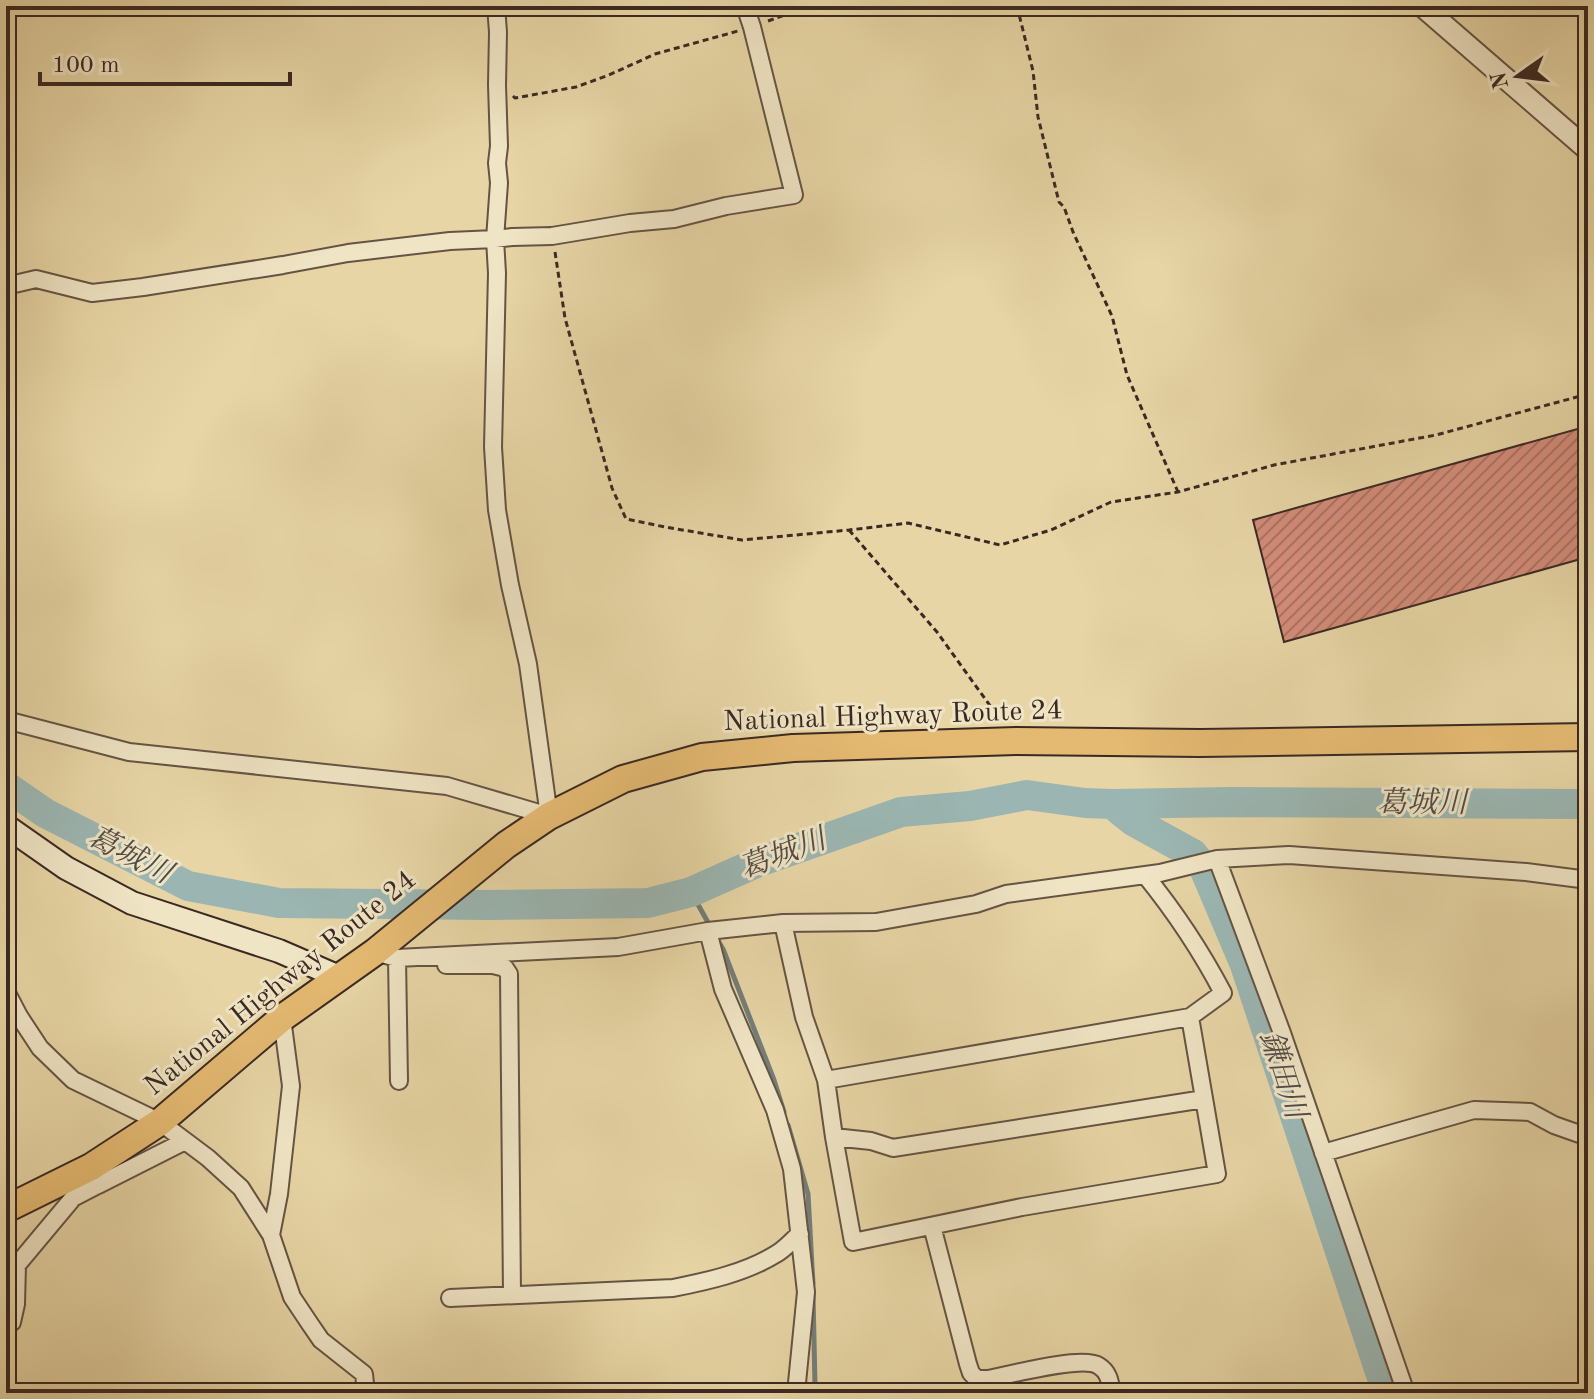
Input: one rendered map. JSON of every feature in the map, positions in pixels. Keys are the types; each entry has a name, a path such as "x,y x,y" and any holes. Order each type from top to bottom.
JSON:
{"highway":[{"name":"National Highway Route 24","path":"6,1209 95,1176 282,1018 339,977 392,952 506,845 549,816 623,779 702,757 793,748 1016,741 1200,743 1588,737"}],"main road":[{"path":"6,826 66,868 132,903 279,951 339,977"}],"street":[{"path":"6,720 129,752 447,786 549,816 528,664 497,510 493,447 495,239 499,183 496,6"},
{"path":"6,286 36,279 92,293 348,253 450,241 552,236 674,219 726,206 794,195 745,6"},
{"path":"1422,6 1588,150"},
{"path":"6,639 6,649"},
{"path":"392,952 618,947 708,931 783,923 876,922 976,904 1006,894 1153,874 1217,859 1289,855 1526,872 1588,880"},
{"path":"1217,859 1282,1033 1406,1393"},
{"path":"826,1080 1190,1017 1223,993 1153,874"},
{"path":"783,923 804,1017 826,1080 853,1242 1022,1207 1217,1174 1190,1017"},
{"path":"708,931 723,989 775,1110 792,1169 806,1292 796,1393"},
{"path":"392,952 399,1081"},
{"path":"392,952 428,965 493,965 505,968 509,974 512,1295"},
{"path":"6,991 40,1048 73,1080 160,1122 218,1166 241,1188 271,1235 292,1297 321,1340 364,1374 366,1393"},
{"path":"271,1235 279,1194 291,1086 282,1018"},
{"path":"834,1137 871,1141 893,1148 1204,1099"},
{"path":"1323,1153 1474,1110 1530,1112 1554,1125 1588,1137"},
{"path":"6,1324 12,1322 16,1304 17,1265 73,1198 95,1176 185,1141"},
{"path":"932,1226 968,1364 977,1379 1087,1361 1106,1372 1112,1393"},
{"path":"450,1298 673,1288 707,1282 777,1254 800,1234"}],"path":[{"path":"497,73 515,98 576,87 655,54 752,27 810,6"},
{"path":"1017,6 1033,71 1038,117 1059,202 1064,207 1112,316 1127,375 1178,492"},
{"path":"552,236 565,318 612,488 626,519 742,540 908,523 1000,545 1051,530 1111,502 1178,492 1274,465 1436,435 1588,394"},
{"path":"849,530 937,632 1016,741"}],"building":[{"path":"1588,426 1588,557 1284,642 1253,520"}],"waterway":[{"name":"葛城川","path":"6,786 45,813 188,886 279,903 648,903 691,892 756,863 901,812 970,806 1027,795 1112,804 1588,804"},
{"name":"鎌田川","path":"1112,804 1133,821 1193,854 1203,866 1245,965 1387,1393"},
{"path":"691,892 710,926"},
{"path":"717,939 784,1112"},
{"path":"788,1125 808,1194 813,1284"},
{"path":"813,1294 814,1393"}]}
